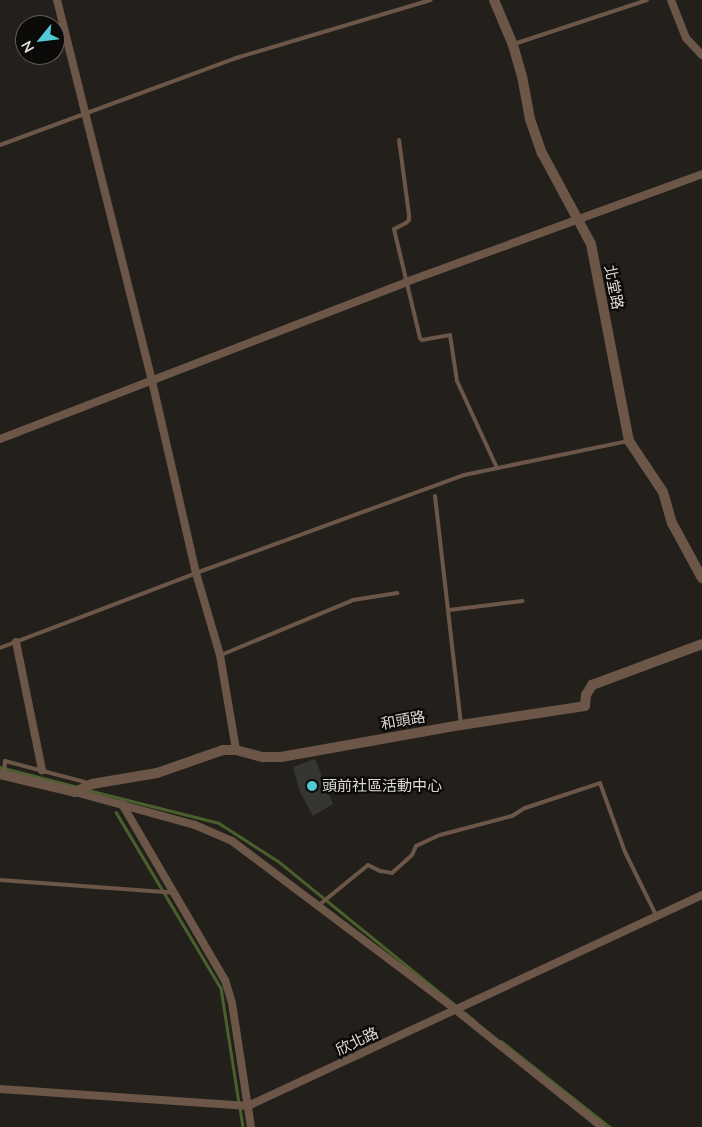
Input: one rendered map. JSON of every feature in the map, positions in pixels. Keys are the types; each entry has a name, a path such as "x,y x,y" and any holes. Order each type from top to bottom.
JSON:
{"street":[{"path":"57,0 152,381 196,573 220,655 236,750"},
{"name":"北堂路","path":"494,0 513,45 522,76 530,119 542,153 591,244 629,441 663,492 672,523 702,578"},
{"path":"672,0 686,38 702,54"},
{"path":"0,439 406,282 578,221 702,174"},
{"path":"16,642 42,770"},
{"name":"和頭路","path":"2,774 76,792 92,784 157,773 222,750 236,750 263,757 280,757 461,725 585,706 586,695 592,685 702,644"},
{"path":"76,792 195,825 232,841 289,882 317,907 456,1010 602,1127"},
{"path":"122,804 225,980 232,1003 251,1127"},
{"name":"欣北路","path":"0,1089 248,1106 702,894"}],"lane":[{"path":"0,145 236,58 431,0"},
{"path":"513,45 647,0"},
{"path":"399,140 409,220 394,228 420,338 422,340 450,335 457,381 497,468"},
{"path":"0,648 196,573 464,475 629,441"},
{"path":"435,496 461,725"},
{"path":"220,655 353,600 397,592"},
{"path":"449,610 522,601"},
{"name":"和頭路","path":"2,774 5,761 92,784"},
{"path":"317,907 368,865 380,872 392,874 412,855 416,846 440,834 512,816 524,808 600,783 624,852 656,915"},
{"path":"0,880 175,893"}],"building":[{"name":"頭前社區活動中心","path":"315,759 333,804 313,816 300,792 293,767"}],"waterway":[{"path":"0,767 78,787"},
{"path":"88,790 219,823 278,861 475,1021"},
{"path":"116,812 221,988 239,1103"},
{"path":"501,1041 610,1127"},
{"path":"240,1108 243,1127"}],"place":[{"name":"頭前社區活動中心","path":"312,786"}]}
